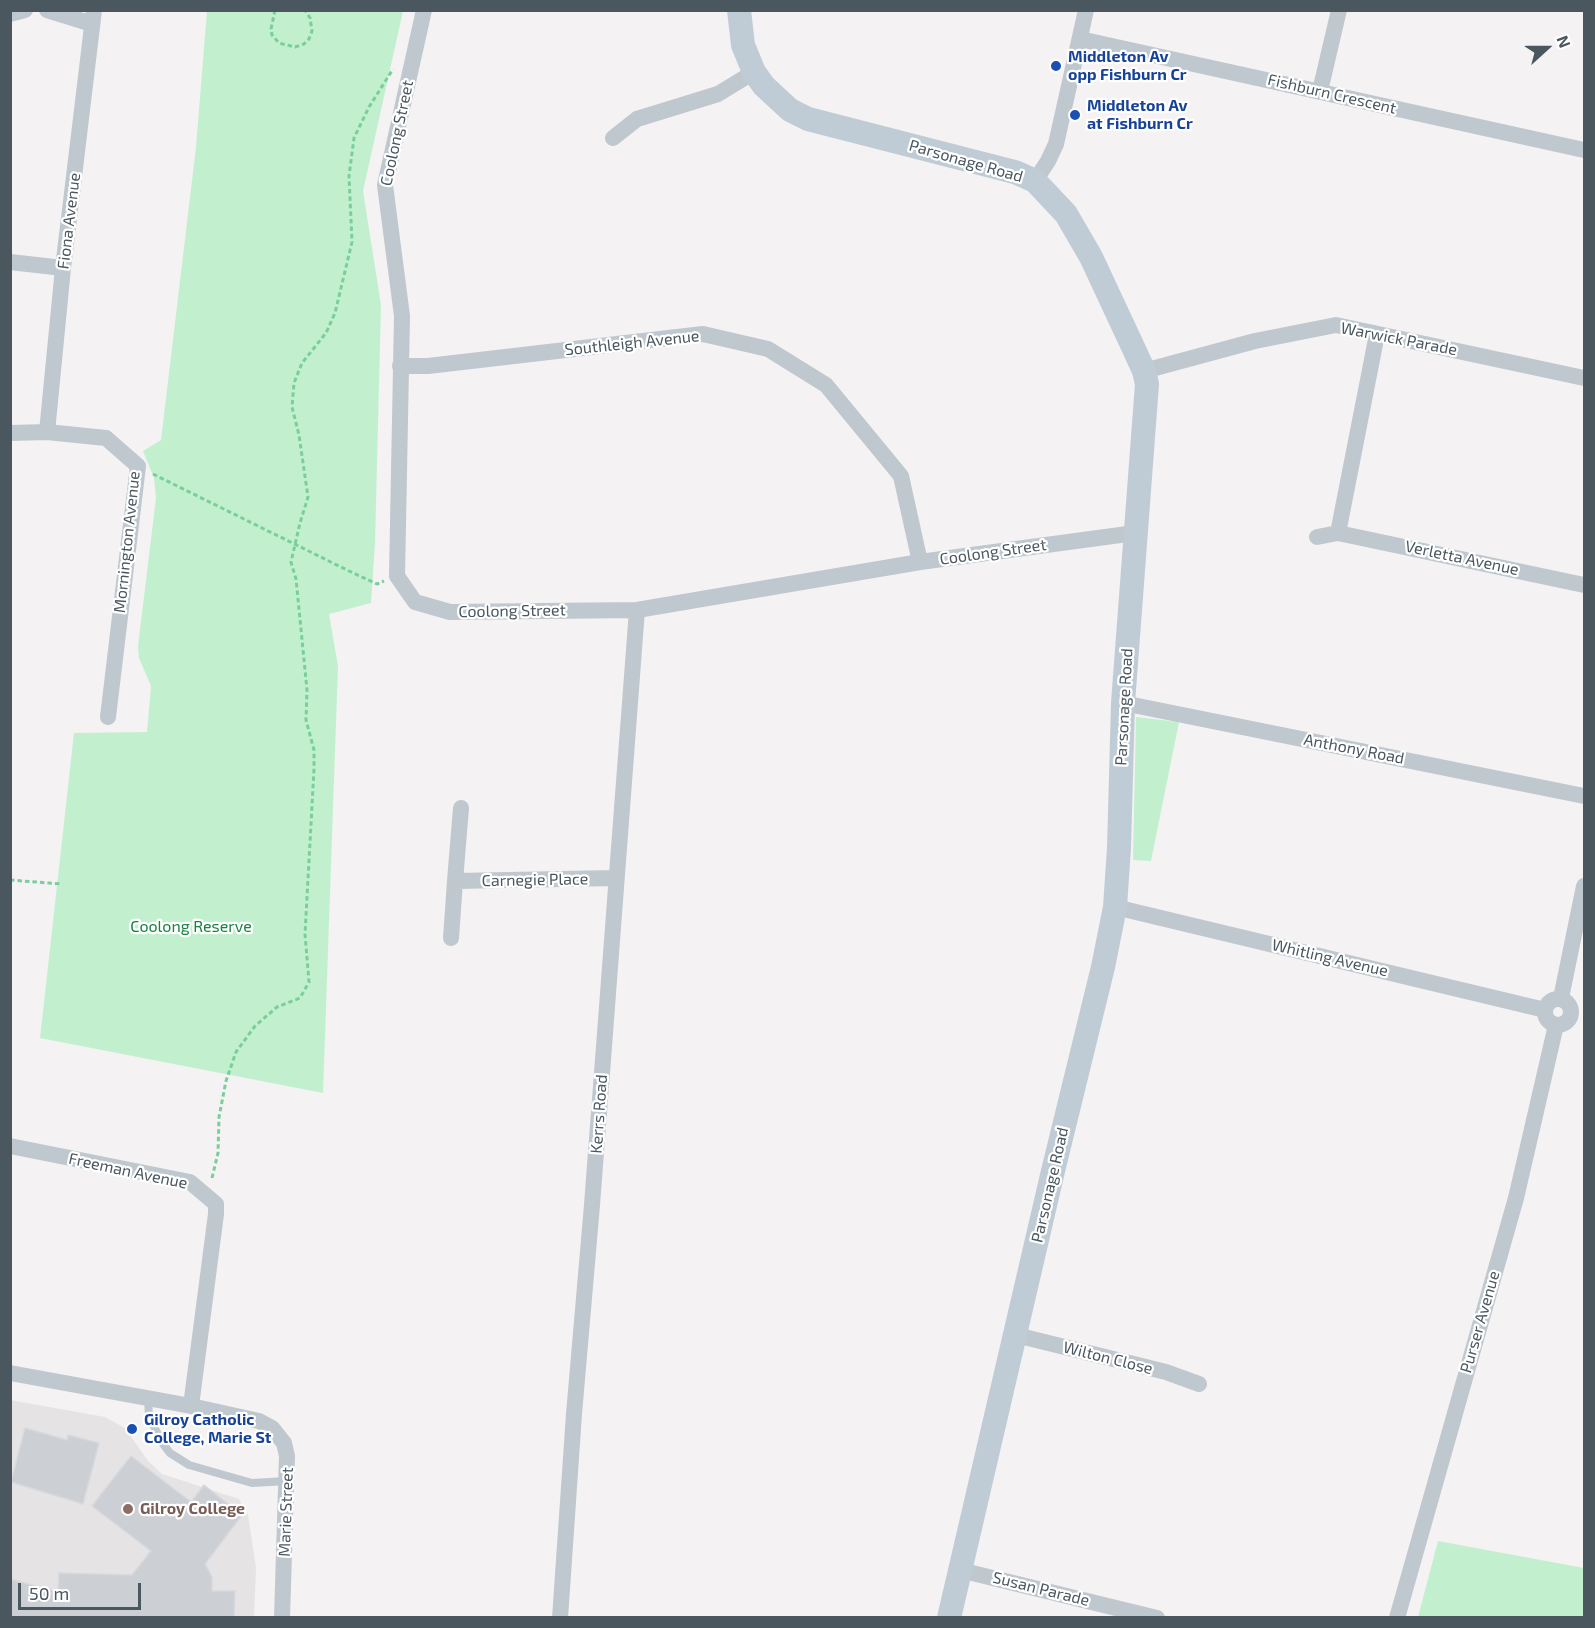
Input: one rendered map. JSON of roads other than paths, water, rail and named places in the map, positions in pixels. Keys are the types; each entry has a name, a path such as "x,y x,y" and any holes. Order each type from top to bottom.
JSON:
{"street":[{"path":"10,14 25,10"},
{"path":"48,10 93,17"},
{"name":"Coolong Street","path":"424,10 385,185 401,306 397,576 415,602 450,612 637,610 920,562 1135,532"},
{"name":"Parsonage Road","path":"739,10 743,45 754,72 776,99 790,110 808,119 1015,171 1035,181 1066,214 1091,258 1144,371 1147,397 1123,703 1115,907 1103,967 949,1617"},
{"path":"1035,181 1056,144 1086,10"},
{"path":"1320,91 1339,10"},
{"name":"Fiona Avenue","path":"47,432 63,268 93,17"},
{"name":"Fishburn Crescent","path":"1080,39 1584,150"},
{"path":"613,138 636,119 718,94 754,72"},
{"path":"10,262 63,268"},
{"name":"Warwick Parade","path":"1144,371 1255,341 1336,325 1584,378"},
{"name":"Southleigh Avenue","path":"400,366 428,366 703,334 768,350 826,385 901,476 920,562"},
{"path":"1338,533 1377,334"},
{"name":"Mornington Avenue","path":"10,433 47,432 106,438 138,466 108,717"},
{"name":"Verletta Avenue","path":"1317,537 1338,533 1584,585"},
{"name":"Kerrs Road","path":"560,1617 637,610"},
{"name":"Anthony Road","path":"1123,703 1584,796"},
{"path":"451,938 461,808"},
{"name":"Carnegie Place","path":"455,881 615,878"},
{"path":"1561,998 1584,886"},
{"name":"Whitling Avenue","path":"1115,907 1545,1010"},
{"path":"1561,998 1570,1005 1578,1017 1556,1025 1548,1020 1545,1010 1550,1001 1561,998"},
{"name":"Purser Avenue","path":"1397,1617 1516,1198 1556,1025"},
{"name":"Freeman Avenue","path":"10,1146 190,1182 216,1203 191,1406"},
{"name":"Wilton Close","path":"1016,1335 1166,1372 1199,1384"},
{"name":"Marie Street","path":"10,1373 191,1406 259,1421 272,1428 281,1438 286,1450 288,1480 282,1617"},
{"name":"Susan Parade","path":"960,1570 1157,1617"}],"lane":[{"path":"148,1398 149,1417 163,1444 170,1453 189,1465 252,1483 288,1480"}],"place":[{"name":"Middleton Av opp Fishburn Cr","path":"1056,66"},
{"name":"Middleton Av at Fishburn Cr","path":"1075,115"},
{"name":"Gilroy Catholic College, Marie St","path":"132,1429"},
{"name":"Gilroy College","path":"128,1509"}],"park label":[{"name":"Coolong Reserve","path":"191,927"}]}
